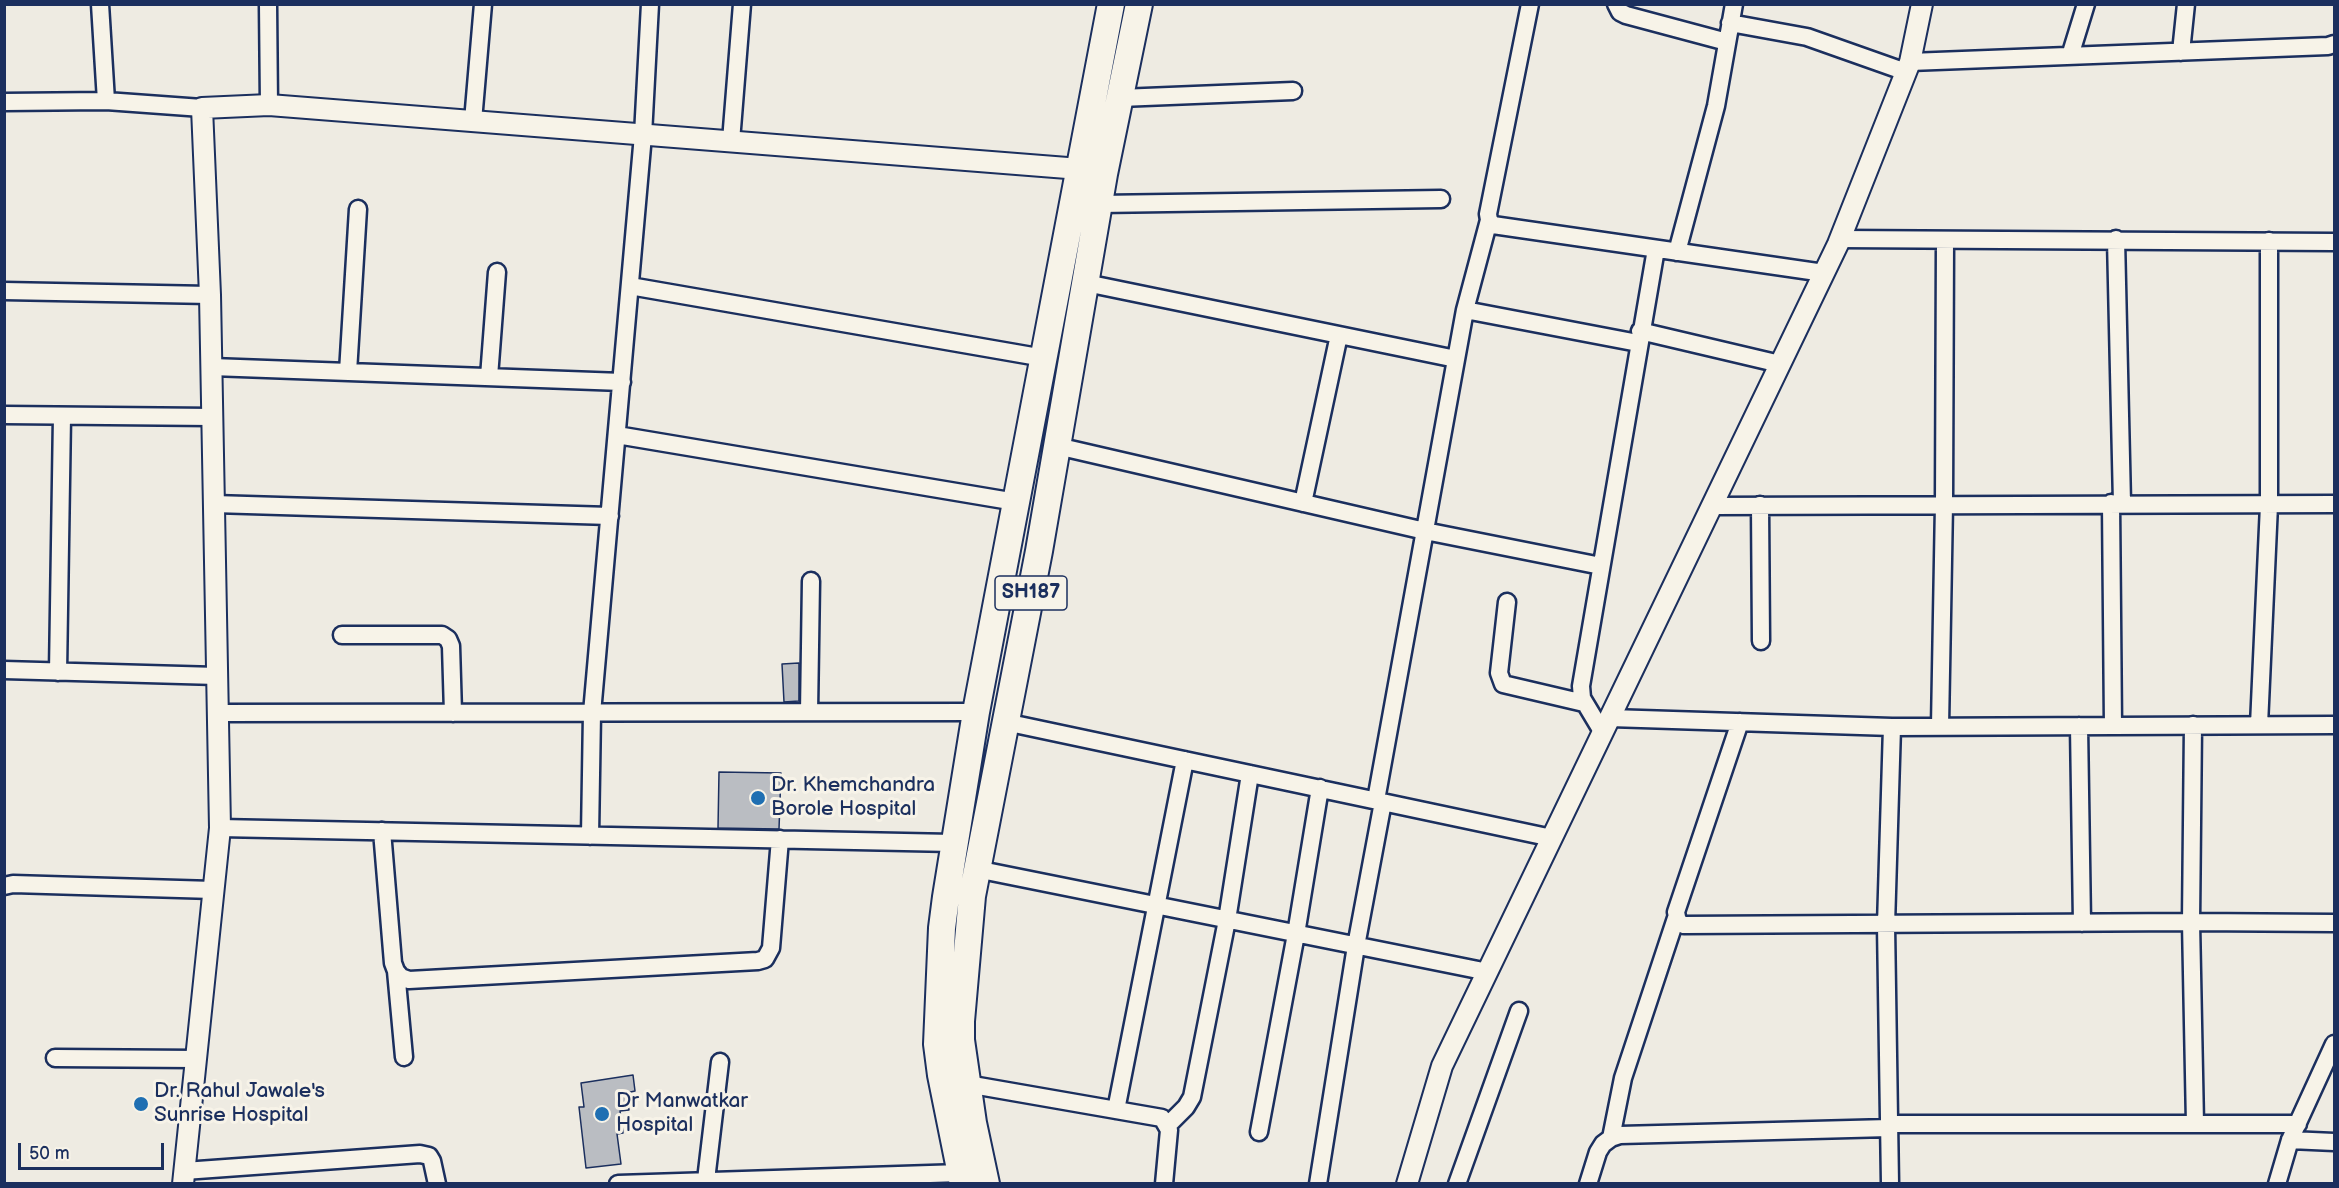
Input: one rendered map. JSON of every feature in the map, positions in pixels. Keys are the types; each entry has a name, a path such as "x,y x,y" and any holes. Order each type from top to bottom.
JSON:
{"main road":[{"name":"SH187","path":"962,1178 941,1075 937,1028 942,928 953,843 976,712 1110,4"},
{"name":"SH187","path":"986,1184 967,1084 961,1021 976,869 1138,4"}],"street":[{"path":"100,4 106,101"},
{"path":"268,4 269,105"},
{"path":"473,121 483,4"},
{"path":"590,836 592,713 643,135 650,4"},
{"path":"730,141 742,4"},
{"path":"1318,1184 1425,531 1465,310 1489,220 1488,214 1530,4"},
{"path":"1616,4 1620,12 1626,15 1727,42"},
{"path":"1677,252 1716,106 1734,4"},
{"path":"1407,1184 1442,1066 1839,240 1908,67 1922,4"},
{"path":"2070,56 2086,4"},
{"path":"2181,52 2186,4"},
{"path":"1730,23 1807,37 1908,67 2070,56 2334,44"},
{"path":"1120,98 1293,91"},
{"path":"4,102 106,101 208,108 269,105 1080,169"},
{"path":"208,108 210,295 224,367 213,417 220,828 184,1178 420,1154 429,1156 432,1161 437,1184"},
{"path":"1099,204 1441,199"},
{"path":"348,372 358,209"},
{"path":"1489,220 1493,225 1498,226 1824,273"},
{"path":"1839,240 2116,239 2334,242"},
{"path":"2113,726 2117,503 2116,239"},
{"path":"1940,726 1945,240"},
{"path":"2259,725 2269,505 2269,241"},
{"path":"1584,703 1581,686 1639,337 1656,249"},
{"path":"489,377 497,272"},
{"path":"1086,283 1456,359"},
{"path":"630,286 1044,358"},
{"path":"4,291 210,295"},
{"path":"1465,310 1639,337 1780,364"},
{"path":"1303,503 1339,335"},
{"path":"224,367 622,382"},
{"path":"4,415 213,417"},
{"path":"58,672 62,416"},
{"path":"617,435 1016,502"},
{"path":"1057,446 1425,531 1601,566"},
{"path":"214,504 610,516"},
{"path":"1713,506 2334,504"},
{"path":"1760,505 1761,641"},
{"path":"809,712 811,581"},
{"path":"1507,602 1499,674 1503,684 1584,703 1606,726 1740,722 1892,727 2334,725"},
{"path":"342,635 442,635 448,639 451,646 453,713"},
{"path":"4,670 217,676"},
{"path":"218,713 976,712"},
{"path":"1005,722 1552,838"},
{"path":"1611,1138 1623,1078 1740,722"},
{"path":"2193,725 2191,922 2195,1124"},
{"path":"2079,726 2082,922"},
{"path":"1890,1184 1886,925 1892,727"},
{"path":"1116,1110 1185,760"},
{"path":"1164,1184 1168,1125 1186,1107 1192,1097 1227,920 1251,774"},
{"path":"1259,1132 1296,934 1320,788"},
{"path":"220,828 953,843"},
{"path":"382,831 404,1057"},
{"path":"396,971 400,977 409,980 747,961 765,958 771,948 780,839"},
{"path":"976,869 1488,972"},
{"path":"4,886 13,884 213,890"},
{"path":"1676,918 1684,925 2334,923"},
{"path":"1457,1184 1519,1011"},
{"path":"2277,1184 2290,1140 2334,1044"},
{"path":"55,1058 196,1059"},
{"path":"706,1180 720,1062"},
{"path":"967,1084 1162,1118 1168,1125"},
{"path":"1588,1184 1598,1152 1611,1138 1620,1135 1889,1126 2298,1124"},
{"path":"2290,1140 2334,1142"},
{"path":"618,1184 706,1180 962,1178"}],"building":[{"path":"799,663 799,701 784,702 782,664"},
{"path":"719,772 781,773 779,829 718,828"},
{"path":"633,1075 635,1091 626,1093 629,1110 620,1111 623,1133 617,1134 621,1164 586,1168 579,1107 584,1107 581,1083"}],"place":[{"name":"Dr. Khemchandra Borole Hospital","path":"758,798"},
{"name":"Dr. Rahul Jawale's Sunrise Hospital","path":"141,1104"},
{"name":"Dr Manwatkar Hospital","path":"602,1114"}]}
